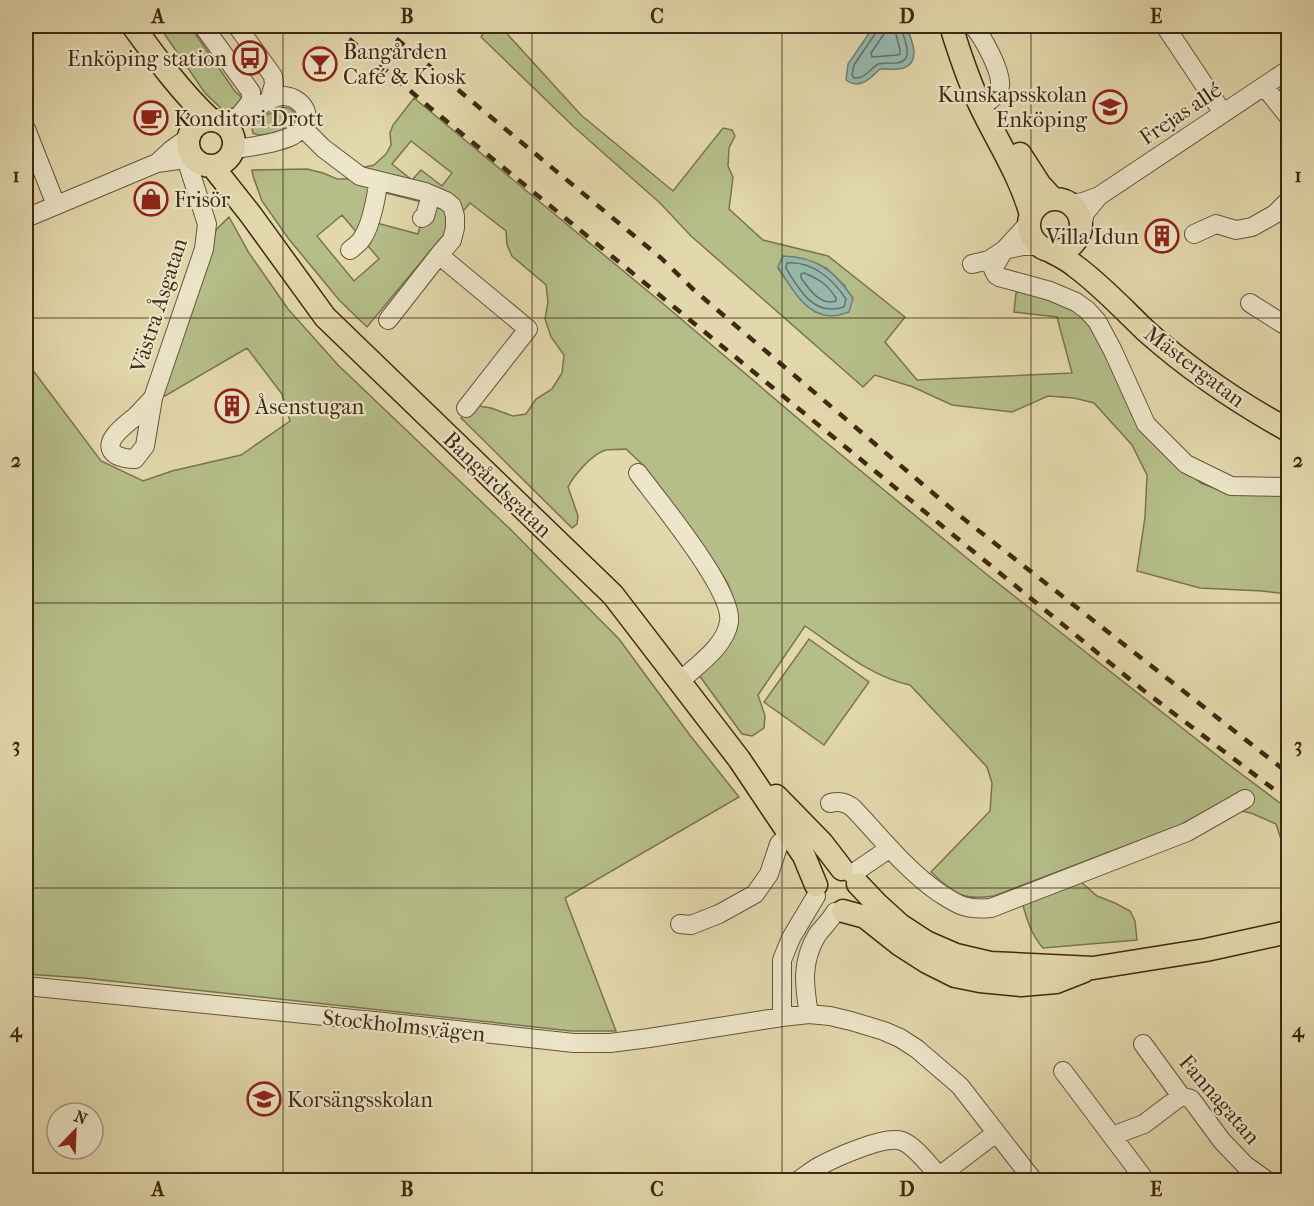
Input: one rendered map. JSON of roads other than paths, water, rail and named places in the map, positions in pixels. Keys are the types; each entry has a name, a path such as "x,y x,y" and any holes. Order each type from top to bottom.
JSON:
{"main road":[{"name":"Bangårdsgatan","path":"133,26 213,140 251,215 325,317 613,595 739,759 804,856 816,890"},
{"path":"951,26 963,65 980,105 1027,199 1031,236 1046,249 1061,251 1070,248 1080,232"},
{"name":"Mästergatan","path":"958,26 971,63 989,101 1034,177 1062,201 1078,210 1085,257 1107,293"},
{"path":"1030,219 1040,204 1047,200 1062,201"},
{"name":"Mästergatan","path":"1046,249 1075,265 1177,357 1212,384 1288,430"},
{"name":"Bangårdsgatan","path":"739,759 822,843 850,876"},
{"path":"1093,968 990,963 956,955 926,942 900,925 850,876 831,869 821,875 816,890 822,906 865,917 899,944 955,976 1021,985 1056,982 1093,968 1206,950 1288,932"},
{"path":"839,912 852,905 858,895 850,876"}],"street":[{"path":"203,26 251,92 251,101 213,140"},
{"path":"237,26 273,76 274,84 269,100"},
{"path":"974,26 988,48 1000,78 998,93 989,101"},
{"path":"1164,26 1222,113"},
{"name":"Frejas allé","path":"1062,201 1083,202 1099,196 1288,70"},
{"path":"1264,86 1288,117"},
{"path":"26,218 157,164 171,150 213,140 269,143 291,137 303,128 306,120 303,104 295,98 276,96 213,140"},
{"path":"303,128 323,148 360,176 431,195 452,206 455,216 452,240 388,320"},
{"path":"26,129 57,205"},
{"name":"Västra Åsgatan","path":"153,398 198,268 207,235 207,224 189,168 213,140"},
{"path":"350,250 365,235 378,181"},
{"path":"422,218 425,216 431,195"},
{"name":"Frejas allé","path":"1080,232 1085,213 1099,196"},
{"path":"1194,234 1216,224 1236,230 1252,227 1275,214 1288,201"},
{"path":"1030,219 1004,250 993,269 996,275 1050,291 1088,310 1097,321 1113,351 1146,424 1186,464 1231,486 1288,487"},
{"path":"972,264 989,260 1004,250 1023,246 1046,249"},
{"path":"440,255 528,329 466,408"},
{"path":"1250,303 1287,324"},
{"path":"638,473 707,565 728,605 729,621 724,637 713,651 680,682"},
{"path":"831,803 838,801 852,807 903,862 927,884 950,900 975,909 991,908 1187,832 1245,799"},
{"path":"680,924 691,925 719,914 755,894 769,874 779,844 789,834"},
{"path":"850,876 890,848"},
{"path":"782,1017 782,960 816,890"},
{"path":"809,1014 805,979 807,958 815,939 839,912"},
{"name":"Stockholmsvägen","path":"26,986 574,1043 610,1043 809,1014 830,1016 900,1038 917,1049 960,1086 1033,1180"},
{"name":"Fannagatan","path":"1143,1044 1181,1096 1191,1099 1222,1141 1245,1165 1266,1180"},
{"path":"1062,1071 1145,1180"},
{"path":"1112,1136 1144,1124 1181,1096"},
{"path":"798,1180 817,1167 874,1143 892,1139 902,1141 911,1147 937,1178 996,1133"}],"water":[{"path":"874,26 906,26 914,49 913,60 904,68 880,69 860,84 851,83 846,80 848,64"},
{"path":"783,256 806,259 832,273 853,298 849,312 830,316 821,314 806,305 793,291 778,267"}],"railway":[{"path":"334,26 428,106 1143,690 1288,800"},
{"path":"381,26 661,258 695,291 960,516 1288,773"}],"place":[{"name":"Enköping station","path":"250,58"},
{"name":"Bangården Café & Kiosk","path":"320,64"},
{"name":"Kunskapsskolan Enköping","path":"1110,107"},
{"name":"Konditori Drott","path":"151,118"},
{"name":"Frisör","path":"151,199"},
{"name":"Villa Idun","path":"1162,236"},
{"name":"Åsenstugan","path":"232,406"},
{"name":"Korsängsskolan","path":"264,1099"}]}
